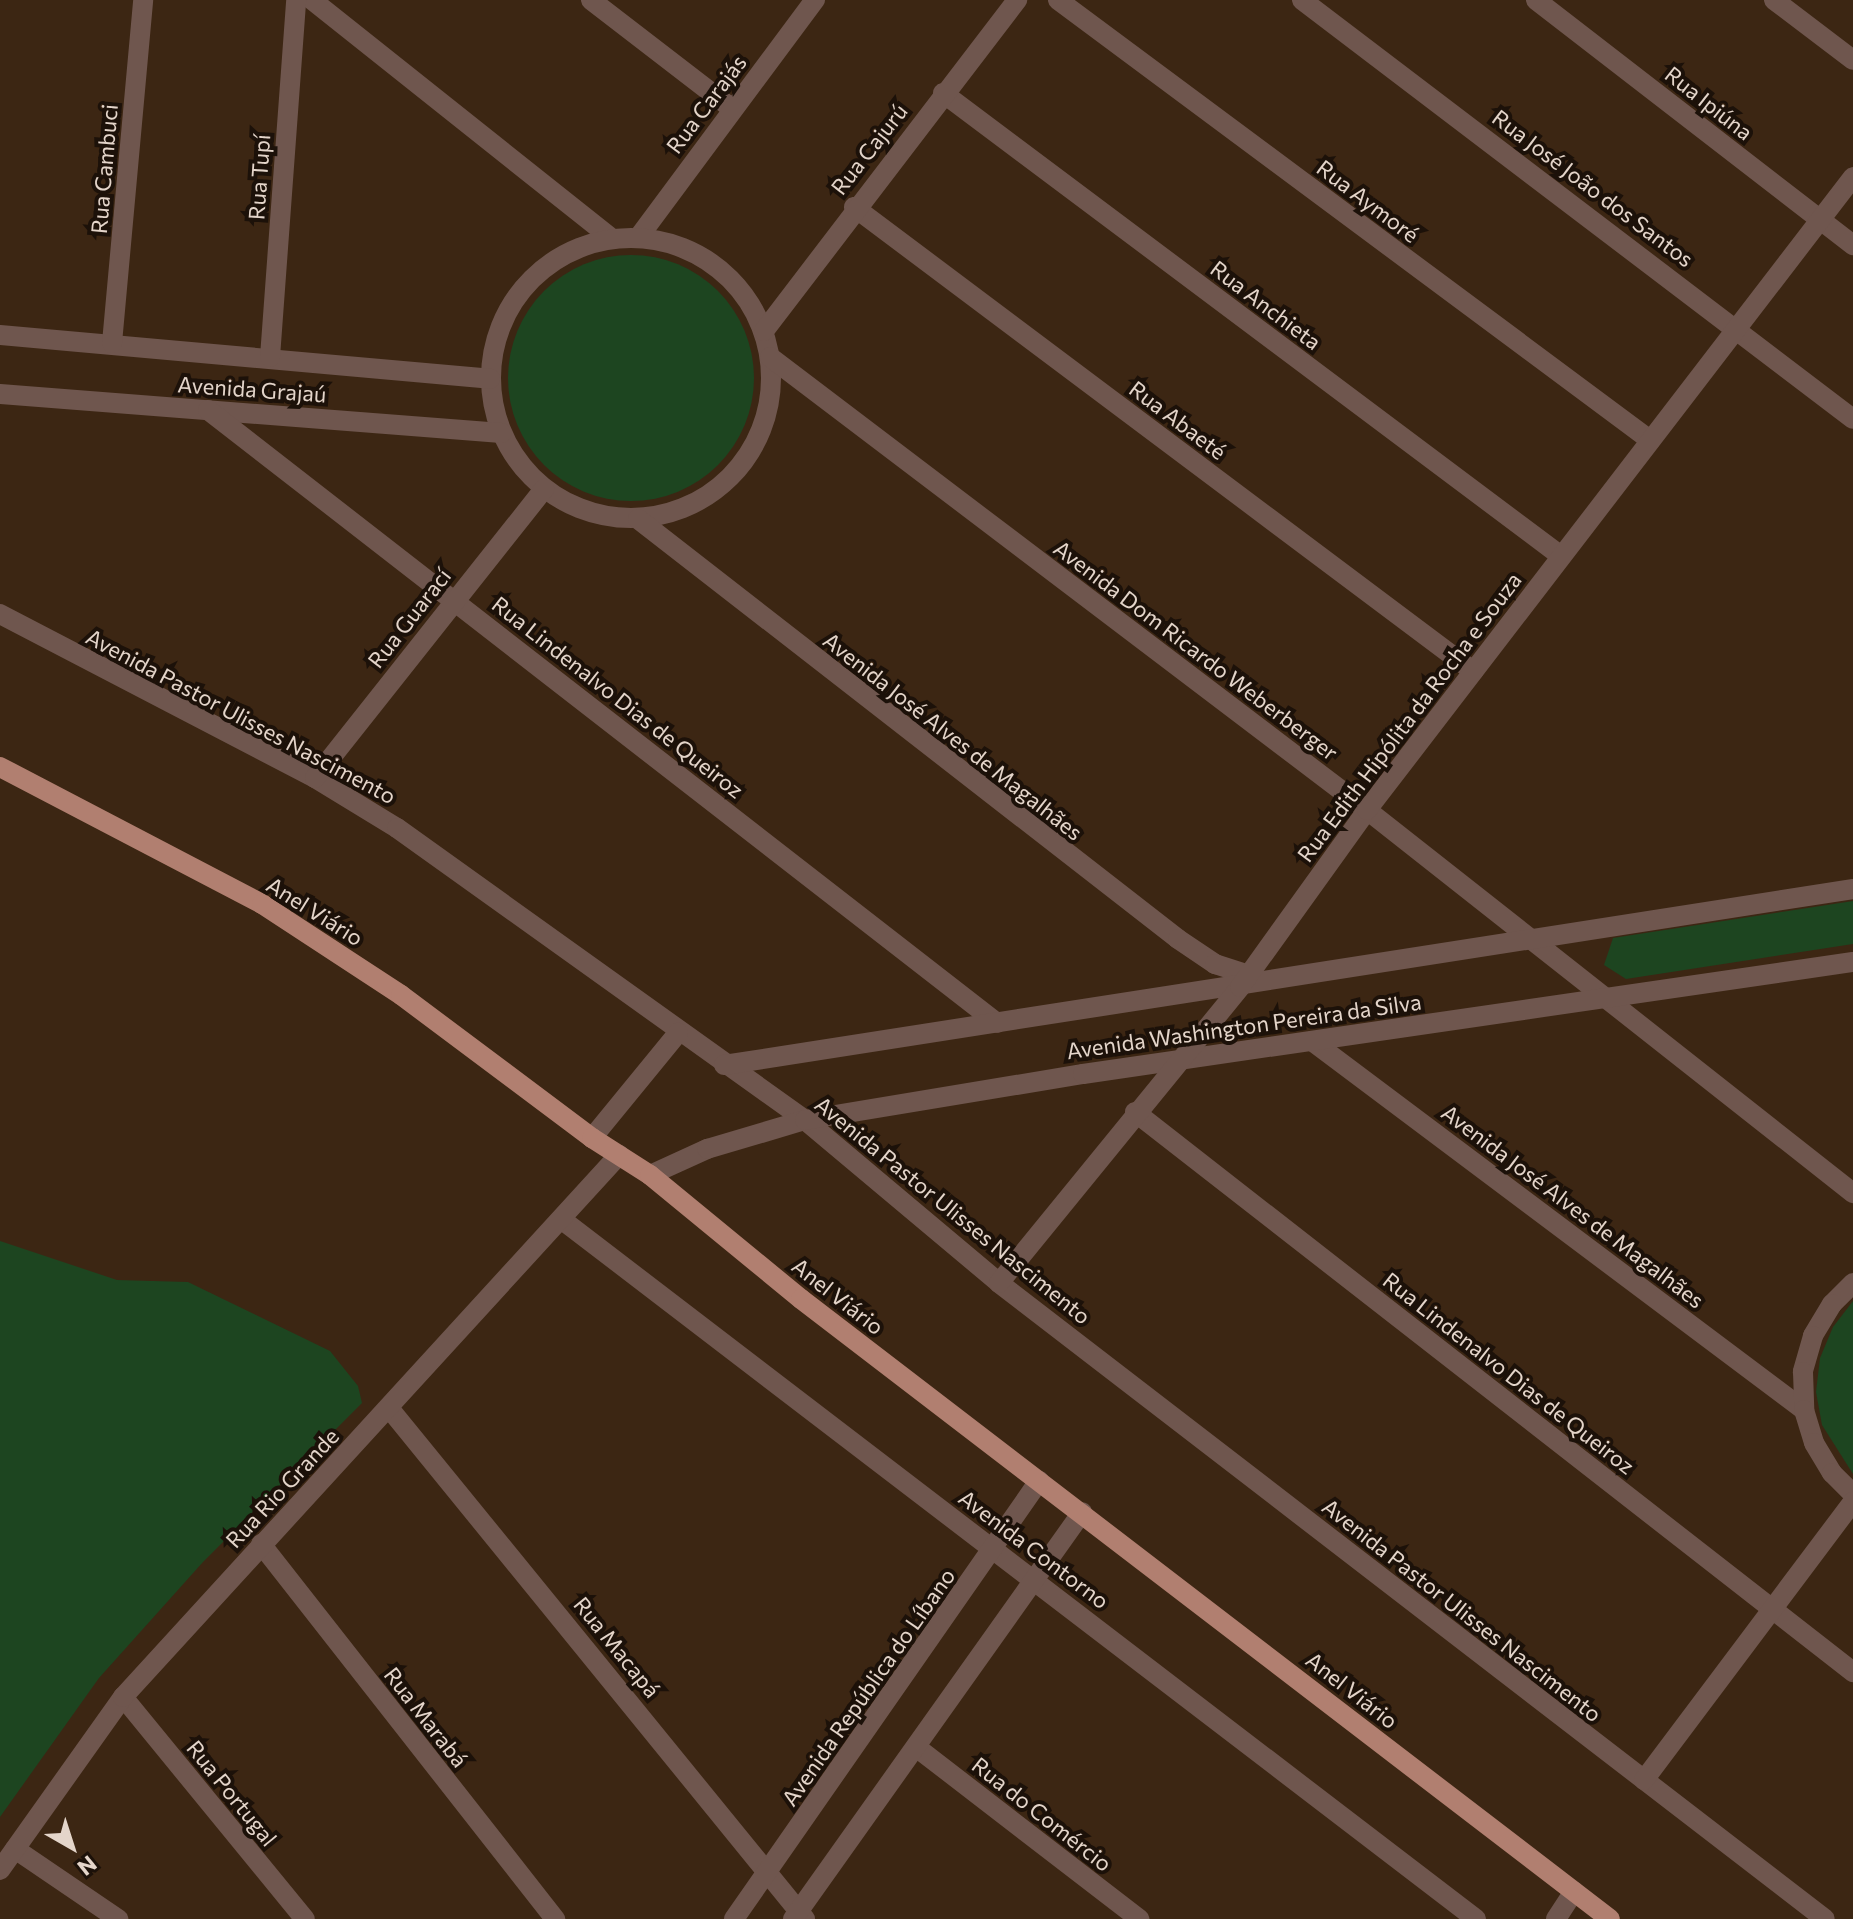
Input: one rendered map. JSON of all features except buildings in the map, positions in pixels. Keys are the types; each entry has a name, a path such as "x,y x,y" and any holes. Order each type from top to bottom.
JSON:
{"main road":[{"name":"Anel Viário","path":"0,767 262,904 401,995 592,1138 650,1175 801,1299 1610,1919"}],"street":[{"name":"Rua Cambuci","path":"112,343 143,0"},
{"name":"Rua Tupí","path":"270,357 296,0"},
{"path":"312,0 613,239"},
{"path":"591,0 731,108"},
{"name":"Rua Carajás","path":"638,238 731,108 815,0"},
{"name":"Rua Cajurú","path":"764,331 854,207 1017,0"},
{"name":"Rua Aymoré","path":"1058,0 1650,440"},
{"name":"Rua José João dos Santos","path":"1302,0 1737,326 1853,419"},
{"name":"Rua Ipiúna","path":"1536,0 1853,245"},
{"path":"1774,0 1853,60"},
{"name":"Rua Anchieta","path":"943,93 1561,556"},
{"name":"Rua Edith Hipólita da Rocha e Souza","path":"999,1283 1244,981 1367,810 1853,177"},
{"name":"Rua Abaeté","path":"854,207 1473,671"},
{"path":"638,238 686,248 719,268 746,297 764,331 770,357 767,408 760,433 740,467 711,493 676,511 638,519 604,517 544,489 519,464 501,433 490,379 499,330 525,286 565,255 613,239 638,238"},
{"name":"Avenida Grajaú","path":"0,335 490,379"},
{"name":"Avenida Dom Ricardo Weberberger","path":"770,357 1367,810 1853,1193"},
{"name":"Avenida Grajaú","path":"0,394 501,433"},
{"name":"Rua Lindenalvo Dias de Queiroz","path":"208,410 997,1023"},
{"name":"Rua Guarací","path":"315,778 453,599 544,489"},
{"name":"Avenida José Alves de Magalhães","path":"638,519 1178,939 1244,981"},
{"name":"Avenida Pastor Ulisses Nascimento","path":"0,614 315,778 397,828 678,1033 805,1120 999,1283 1825,1919"},
{"name":"Avenida Washington Pereira da Silva","path":"724,1065 1244,981 1853,889"},
{"name":"Avenida Washington Pereira da Silva","path":"650,1175 707,1149 805,1120 1083,1074 1180,1063 1603,997 1851,964"},
{"path":"592,1138 678,1033"},
{"name":"Avenida José Alves de Magalhães","path":"1312,1041 1804,1410"},
{"name":"Rua Lindenalvo Dias de Queiroz","path":"1135,1112 1853,1672"},
{"name":"Rua Rio Grande","path":"0,1870 123,1697 619,1155"},
{"name":"Avenida Contorno","path":"561,1219 1036,1579 1476,1919"},
{"path":"1853,1283 1832,1304 1813,1336 1803,1372 1804,1410 1814,1443 1832,1473 1853,1494"},
{"name":"Rua Macapá","path":"389,1408 769,1871 799,1916"},
{"name":"Avenida República do Líbano","path":"734,1919 1039,1481"},
{"path":"1644,1780 1853,1502"},
{"path":"799,1916 1082,1512"},
{"name":"Rua Marabá","path":"261,1544 555,1919"},
{"name":"Rua Portugal","path":"123,1697 305,1919"},
{"name":"Rua do Comércio","path":"916,1747 1139,1919"},
{"path":"15,1849 118,1919"},
{"path":"1556,1919 1574,1891"}],"green space":[{"path":"631,255 655,257 678,264 718,291 745,331 752,354 752,402 745,425 718,465 678,492 655,499 631,501 607,499 584,492 544,465 517,425 510,402 508,378 510,354 517,331 544,291 584,264 607,257"},
{"path":"1853,901 1853,944 1626,979 1604,965 1613,938"},
{"path":"0,1241 117,1280 188,1282 330,1351 358,1386 362,1403 203,1562 99,1678 0,1817"},
{"path":"1853,1301 1853,1474 1822,1425 1816,1392 1820,1358 1833,1327"}]}
